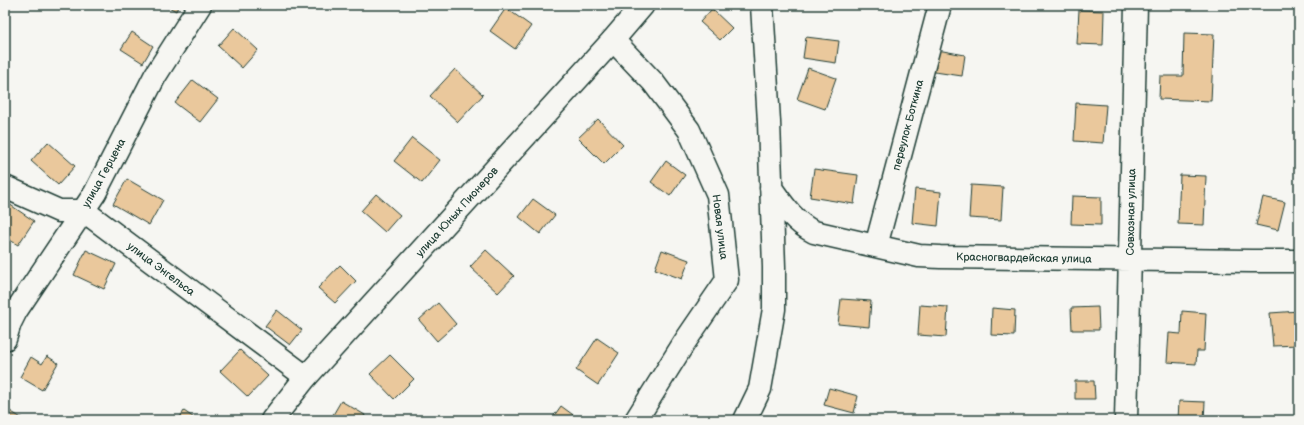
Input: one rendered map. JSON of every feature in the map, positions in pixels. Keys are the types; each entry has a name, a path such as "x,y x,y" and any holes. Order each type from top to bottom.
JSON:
{"street":[{"name":"улица Герцена","path":"5,339 16,311 84,211 158,70 200,5"},
{"name":"улица Юных Пионеров","path":"272,420 306,377 613,40 643,5"},
{"path":"745,420 760,389 774,309 769,122 762,5"},
{"name":"переулок Боткина","path":"876,246 940,5"},
{"name":"Совхозная улица","path":"1126,420 1136,5"},
{"name":"Новая улица","path":"613,40 653,82 689,130 718,194 727,280 684,343 636,420"},
{"path":"5,187 59,211 84,211"},
{"name":"Красногвардейская улица","path":"771,188 783,204 805,227 814,232 919,256 1299,261"},
{"name":"улица Энгельса","path":"84,211 306,377"}],"building":[{"path":"165,5 179,5 176,11"},
{"path":"287,5 300,5 297,11"},
{"path":"506,8 531,26 515,49 490,31"},
{"path":"712,9 732,28 720,40 700,22"},
{"path":"1079,10 1104,11 1103,45 1077,44"},
{"path":"234,28 258,50 242,68 218,46"},
{"path":"132,32 153,46 143,63 121,49"},
{"path":"1184,33 1214,34 1211,101 1159,99 1160,76 1183,76"},
{"path":"806,37 839,41 836,63 803,58"},
{"path":"932,49 965,55 962,76 928,71"},
{"path":"808,68 836,78 825,109 797,99"},
{"path":"455,69 483,95 458,122 430,96"},
{"path":"193,80 218,99 200,122 175,103"},
{"path":"1076,103 1106,105 1103,143 1074,141"},
{"path":"598,119 623,145 604,164 578,138"},
{"path":"412,138 440,160 422,183 394,161"},
{"path":"48,142 75,166 58,185 31,161"},
{"path":"666,161 685,175 670,196 651,182"},
{"path":"814,169 858,175 854,204 810,197"},
{"path":"1180,175 1206,176 1204,225 1178,224"},
{"path":"127,179 163,200 149,225 113,204"},
{"path":"971,185 1003,187 1001,220 969,218"},
{"path":"915,189 941,192 938,226 912,223"},
{"path":"376,194 400,215 385,232 361,211"},
{"path":"1072,196 1101,197 1101,225 1071,224"},
{"path":"1263,197 1285,202 1278,230 1256,225"},
{"path":"533,199 555,215 540,234 519,217"},
{"path":"9,204 34,221 18,245 5,237 5,210"},
{"path":"86,250 116,264 104,289 74,275"},
{"path":"486,250 514,276 498,293 470,267"},
{"path":"662,250 689,260 682,279 655,269"},
{"path":"340,265 356,281 335,303 318,288"},
{"path":"841,299 871,301 869,327 838,324"},
{"path":"438,303 456,324 437,341 419,320"},
{"path":"920,305 948,307 946,337 918,335"},
{"path":"1098,307 1099,330 1072,330 1071,308"},
{"path":"992,308 1015,310 1014,336 991,335"},
{"path":"277,310 302,330 290,345 265,326"},
{"path":"1182,311 1206,313 1204,351 1197,351 1196,364 1167,362 1169,333 1181,334"},
{"path":"1299,311 1299,345 1273,346 1270,313"},
{"path":"597,338 619,353 598,385 576,370"},
{"path":"240,350 268,376 248,397 220,371"},
{"path":"390,355 414,379 394,399 370,374"},
{"path":"47,356 58,363 42,390 20,377 31,357 42,364"},
{"path":"1075,381 1094,381 1095,399 1075,399"},
{"path":"829,388 858,396 854,413 824,405"},
{"path":"341,401 365,415 363,420 330,420"},
{"path":"1179,401 1205,402 1204,420 1178,420"},
{"path":"561,406 580,420 551,420"},
{"path":"5,408 23,419 23,420 5,420"},
{"path":"184,411 197,420 178,420"}]}
